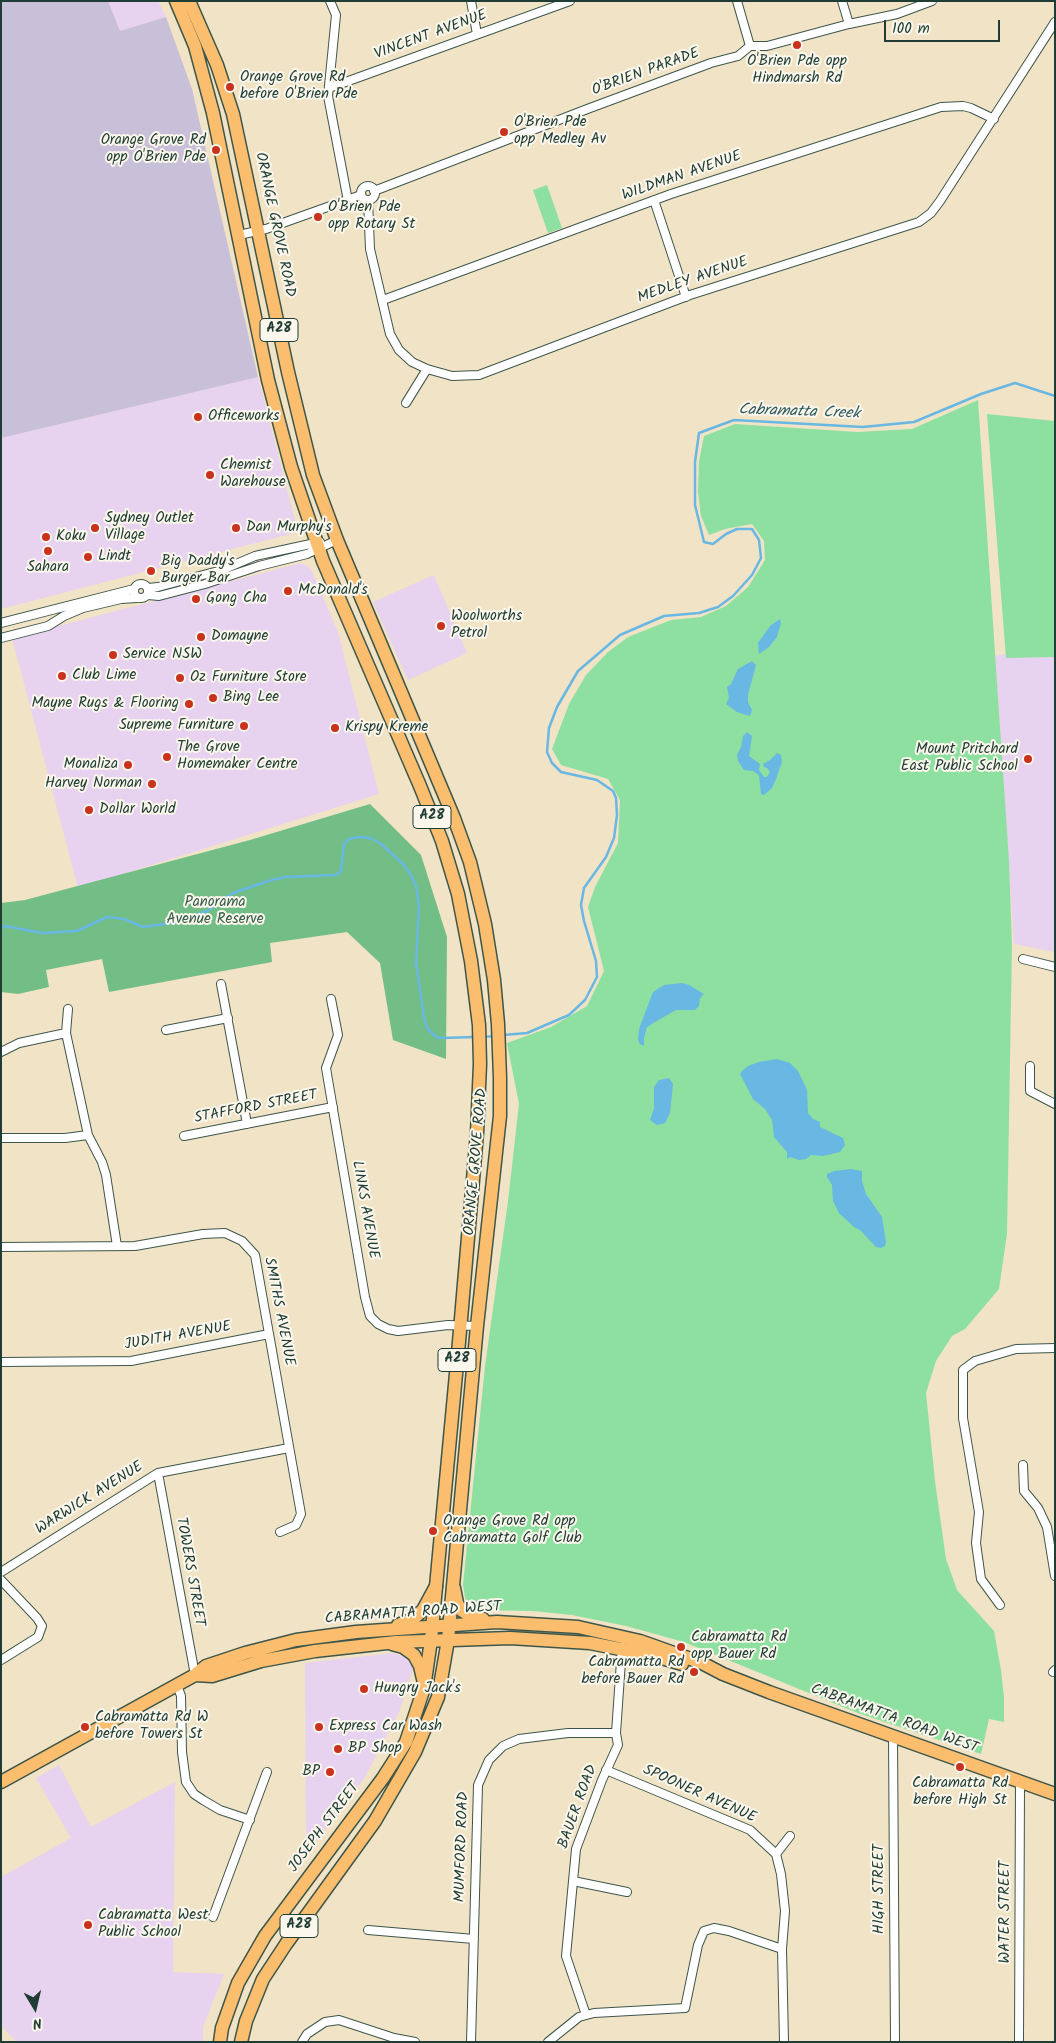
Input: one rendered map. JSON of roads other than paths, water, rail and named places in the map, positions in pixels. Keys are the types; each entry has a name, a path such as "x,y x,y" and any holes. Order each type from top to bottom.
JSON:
{"main road":[{"name":"ORANGE GROVE ROAD","path":"176,1 195,46 207,88 272,395 291,467 317,546 420,786 442,842 458,894 468,941 479,1024 480,1064 477,1134 432,1626"},
{"name":"ORANGE GROVE ROAD","path":"189,1 217,65 233,114 313,475 337,540 462,840 480,899 494,980 498,1024 500,1116 477,1326 449,1624"},
{"path":"452,1577 455,1598 461,1610 472,1617 497,1622"},
{"path":"389,1629 418,1616 427,1604 436,1586"},
{"name":"CABRAMATTA ROAD WEST","path":"1,1782 195,1675 206,1666 266,1647 306,1639 389,1629 497,1622 578,1627 655,1656 700,1670 723,1674 1055,1794"},
{"name":"A28","path":"241,2042 246,2021 263,1980 286,1944 375,1821 415,1752 438,1697 449,1624"},
{"name":"JOSEPH STREET","path":"220,2042 222,2028 238,1983 265,1936 383,1778 406,1742 424,1688 432,1626"},
{"name":"CABRAMATTA ROAD WEST","path":"195,1675 212,1676 261,1661 304,1652 384,1643 510,1638 622,1643"},
{"path":"384,1643 403,1647 414,1655 420,1666 424,1688"}],"street":[{"path":"330,1 336,15 328,96 348,200"},
{"path":"471,1 478,34"},
{"name":"VINCENT AVENUE","path":"329,88 570,1"},
{"path":"737,1 750,46"},
{"path":"842,1 849,24"},
{"name":"O'BRIEN PARADE","path":"365,198 361,191 366,187 371,187 374,191 590,108 738,56 750,46 767,46 849,24 897,14 932,1"},
{"name":"MEDLEY AVENUE","path":"365,198 370,249 390,334 399,350 412,362 428,369 452,376 479,375 686,296 918,222 931,213 940,201 1055,22"},
{"name":"WILDMAN AVENUE","path":"383,300 654,200 942,107 971,108 994,119"},
{"path":"239,236 259,232 348,200 365,198"},
{"path":"654,200 686,296"},
{"path":"406,403 428,369"},
{"path":"1,638 48,626 64,616 83,608 121,598 144,598 148,591 158,587 222,570 255,556 317,546 337,540"},
{"path":"1,623 134,589 137,585 142,584 148,591"},
{"path":"134,589 134,594 137,598"},
{"path":"1022,959 1055,967"},
{"path":"221,984 247,1124"},
{"name":"LINKS AVENUE","path":"332,999 338,1035 326,1068 365,1297 370,1316 388,1330 398,1331 460,1324 477,1326"},
{"path":"68,1009 66,1033 88,1135 102,1162 106,1176 117,1246"},
{"path":"166,1030 228,1018"},
{"path":"1,1052 19,1043 66,1033"},
{"path":"1030,1066 1030,1092 1055,1104"},
{"name":"STAFFORD STREET","path":"184,1136 333,1108"},
{"path":"1,1138 65,1138 88,1135"},
{"name":"SMITHS AVENUE","path":"1,1247 135,1246 202,1234 226,1233 242,1240 255,1256 300,1514 296,1525 280,1532"},
{"name":"JUDITH AVENUE","path":"1,1362 131,1361 269,1334"},
{"path":"1000,1605 981,1579 976,1543 979,1512 962,1418 963,1370 975,1361 1016,1348 1055,1348"},
{"name":"WARWICK AVENUE","path":"1,1572 158,1473 289,1448"},
{"path":"1023,1465 1024,1491 1038,1508 1048,1527 1055,1576"},
{"name":"TOWERS STREET","path":"158,1473 195,1675"},
{"path":"1,1580 37,1618 42,1626 38,1637 1,1660"},
{"name":"BAUER ROAD","path":"586,2015 566,1956 576,1848 606,1770 618,1745 616,1733 622,1643"},
{"path":"176,1685 181,1696 182,1752 186,1782 194,1794 203,1800 220,1810 250,1820"},
{"name":"MUMFORD ROAD","path":"471,2042 478,1785 489,1760 503,1746 519,1739 568,1732 616,1733"},
{"name":"HIGH STREET","path":"893,1736 895,2042"},
{"name":"SPOONER AVENUE","path":"606,1770 750,1830 776,1854"},
{"path":"213,1917 267,1772"},
{"name":"WATER STREET","path":"1019,2042 1020,1782"},
{"path":"784,2042 782,1949 785,1911 782,1874 776,1854 790,1836"},
{"path":"573,1880 627,1892"},
{"path":"548,2042 579,2017 594,2013 685,2008 698,1945 704,1931 714,1928 729,1931 782,1949"},
{"path":"368,1930 474,1939"},
{"path":"302,2042 307,2034 325,2022 339,2020 394,2038 415,2042"}],"water":[{"path":"780,619 781,623 777,637 769,647 759,654 758,643 770,626"},
{"path":"752,661 756,665 748,695 748,702 752,710 750,716 737,712 726,704 729,698 727,687 731,684 738,669"},
{"path":"747,732 752,736 749,756 760,764 759,770 764,777 767,777 770,772 763,764 777,753 781,755 782,762 776,779 772,788 764,795 761,794 759,775 753,771 744,770 738,761 737,755 743,736"},
{"path":"682,983 704,994 700,998 699,1006 695,1010 676,1010 647,1027 643,1046 638,1040 639,1029 653,992 664,985"},
{"path":"777,1059 790,1063 798,1071 807,1090 808,1113 813,1119 820,1122 820,1127 843,1138 845,1145 840,1152 823,1156 811,1155 806,1159 799,1160 790,1157 787,1159 787,1152 774,1137 772,1120 765,1109 753,1099 740,1074 748,1066"},
{"path":"669,1078 673,1084 670,1113 665,1123 657,1125 650,1120 654,1108 654,1087 659,1080"},
{"path":"851,1169 862,1171 862,1181 866,1194 882,1217 886,1242 885,1246 881,1248 876,1247 860,1230 839,1213 833,1201 832,1185 827,1174 834,1171"}],"waterway":[{"name":"Cabramatta Creek","path":"503,1035 527,1033 569,1015 585,1000 597,977 596,961 581,905 584,888 606,857 614,838 617,815 616,798 613,791 597,780 561,772 552,763 547,752 549,728 557,707 578,671 620,635 664,616 699,613 718,607 733,596 752,575 761,558 759,540 752,529 737,529 726,534 713,544 704,542 695,505 695,462 699,433 734,420 863,427 914,422 981,394 1015,383 1055,396"},
{"name":"Cabramatta Creek","path":"1,928 5,926 42,933 77,931 107,917 124,919 143,927 179,922 207,911 233,893 268,881 285,877 336,875 341,871 344,844 349,839 359,837 370,838 380,843 403,864 416,886 419,906 416,963 427,1028 436,1037 475,1037"},
{"name":"Cabramatta Creek","path":"483,1037 495,1036"}],"place":[{"name":"O'Brien Pde opp Hindmarsh Rd","path":"797,45"},
{"name":"Orange Grove Rd before O'Brien Pde","path":"230,87"},
{"name":"O'Brien Pde opp Medley Av","path":"504,132"},
{"name":"Orange Grove Rd opp O'Brien Pde","path":"216,150"},
{"name":"O'Brien Pde opp Rotary St","path":"318,217"},
{"name":"Officeworks","path":"198,417"},
{"name":"Chemist Warehouse","path":"210,475"},
{"name":"Sydney Outlet Village","path":"95,528"},
{"name":"Dan Murphy's","path":"236,528"},
{"name":"Koku","path":"46,537"},
{"name":"Sahara","path":"48,551"},
{"name":"Lindt","path":"88,557"},
{"name":"Big Daddy's Burger Bar","path":"151,571"},
{"name":"McDonald's","path":"288,591"},
{"name":"Gong Cha","path":"196,599"},
{"name":"Woolworths Petrol","path":"441,626"},
{"name":"Domayne","path":"201,637"},
{"name":"Service NSW","path":"113,655"},
{"name":"Club Lime","path":"62,676"},
{"name":"Oz Furniture Store","path":"180,678"},
{"name":"Bing Lee","path":"213,698"},
{"name":"Mayne Rugs & Flooring","path":"189,704"},
{"name":"Supreme Furniture","path":"244,726"},
{"name":"Krispy Kreme","path":"335,728"},
{"name":"The Grove Homemaker Centre","path":"167,757"},
{"name":"Mount Pritchard East Public School","path":"1028,759"},
{"name":"Monaliza","path":"128,765"},
{"name":"Harvey Norman","path":"152,784"},
{"name":"Dollar World","path":"89,810"},
{"name":"Orange Grove Rd opp Cabramatta Golf Club","path":"433,1531"},
{"name":"Cabramatta Rd opp Bauer Rd","path":"681,1647"},
{"name":"Cabramatta Rd before Bauer Rd","path":"694,1672"},
{"name":"Hungry Jack's","path":"364,1689"},
{"name":"Cabramatta Rd W before Towers St","path":"85,1727"},
{"name":"Express Car Wash","path":"319,1727"},
{"name":"BP Shop","path":"338,1749"},
{"name":"Cabramatta Rd before High St","path":"960,1767"},
{"name":"BP","path":"330,1772"},
{"name":"Cabramatta West Public School","path":"88,1925"}],"park label":[{"name":"Panorama Avenue Reserve","path":"215,912"}]}
